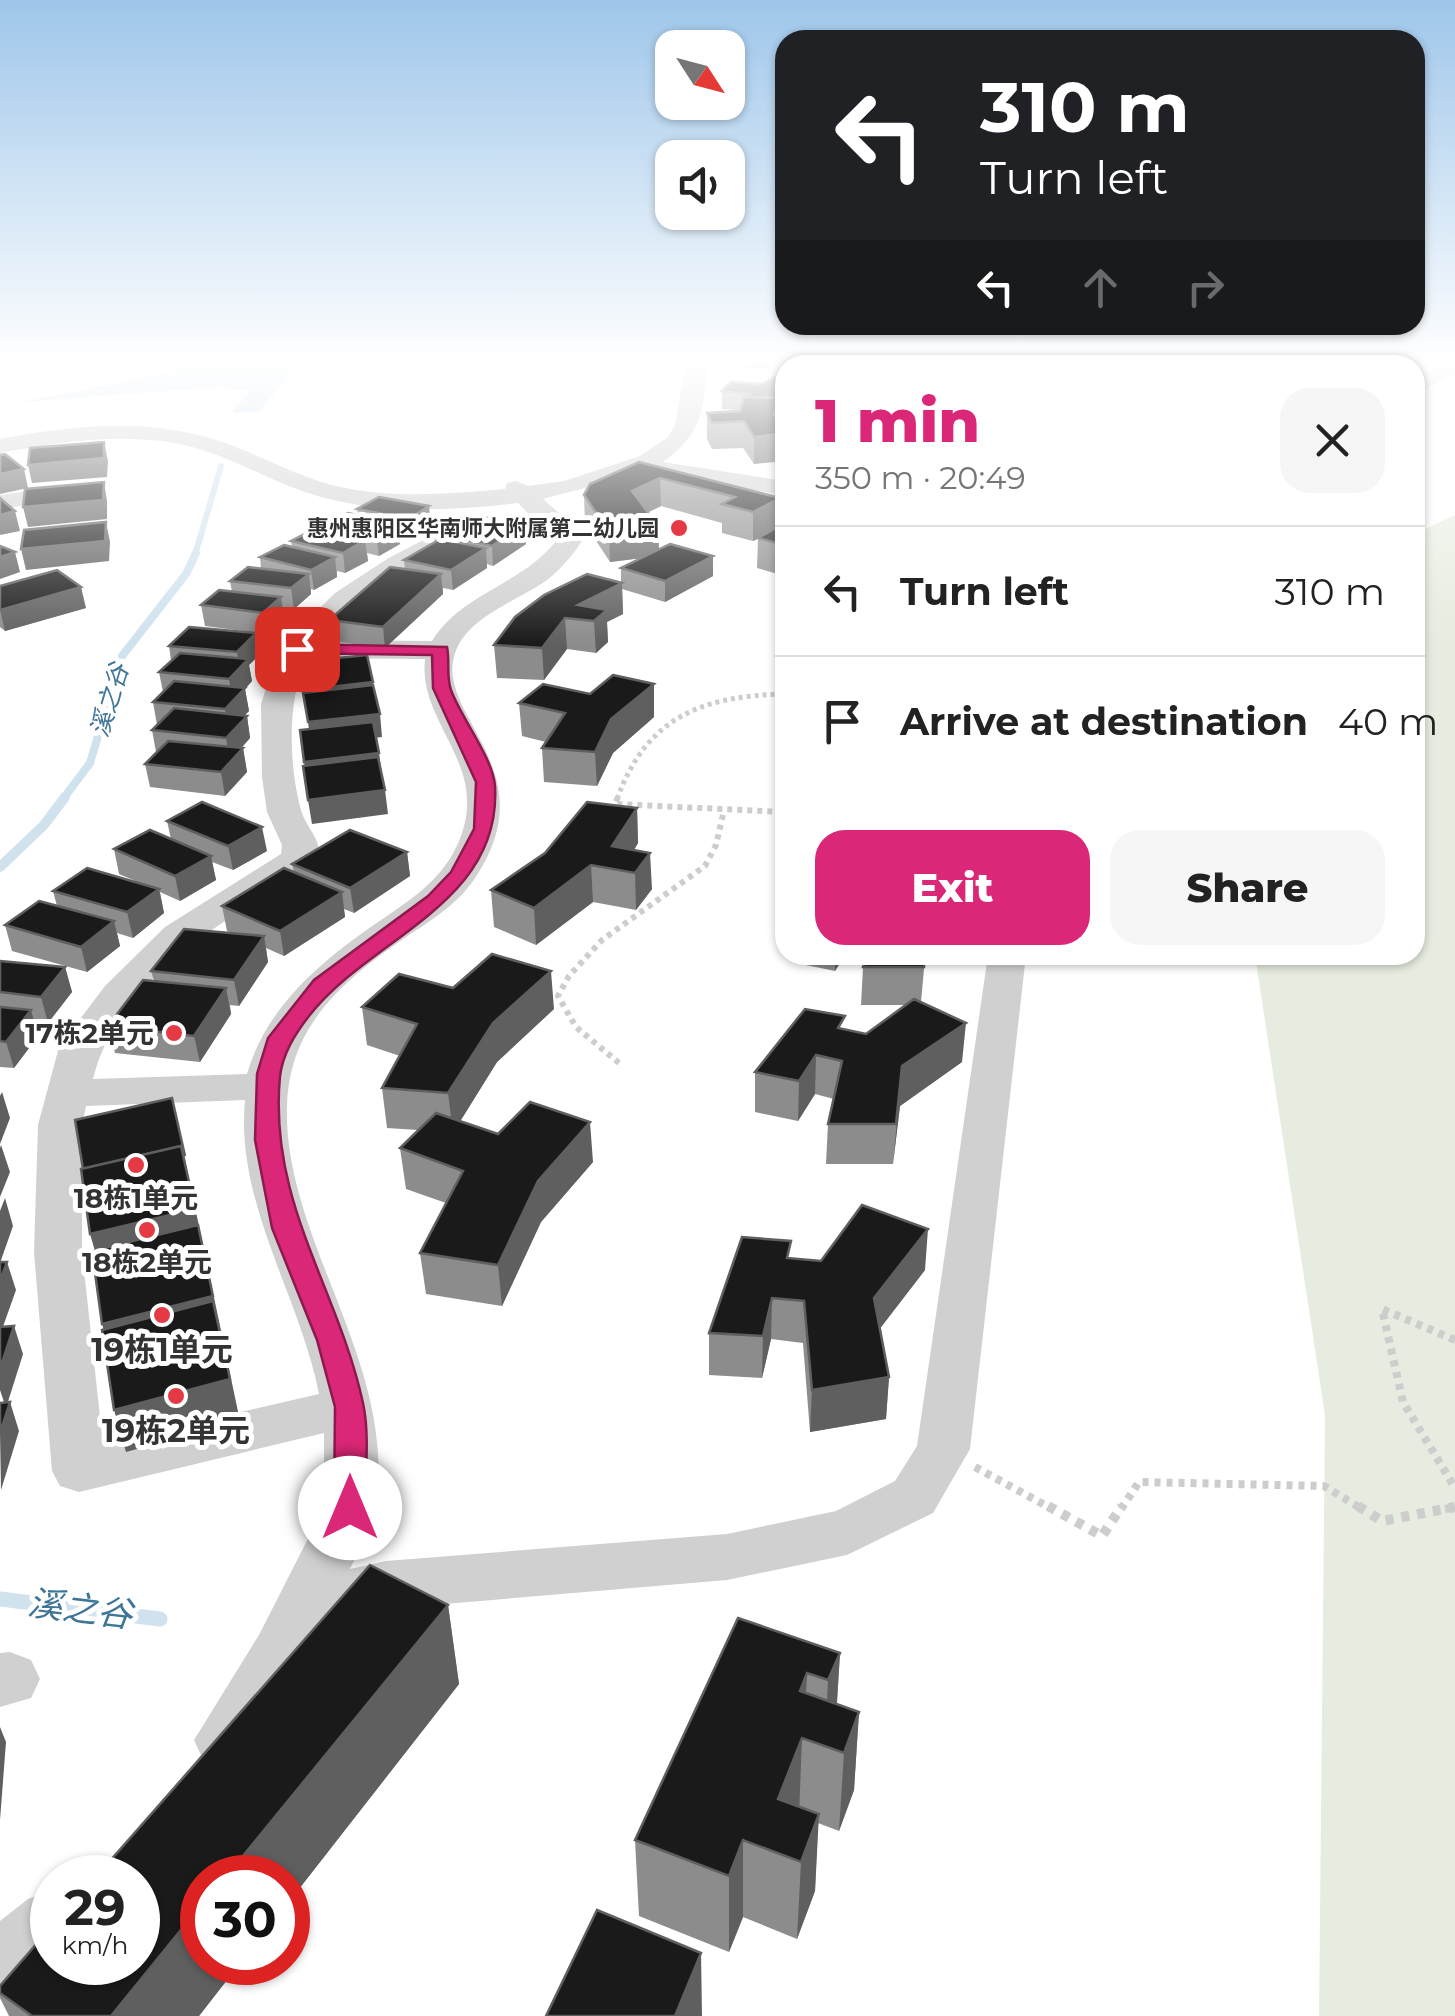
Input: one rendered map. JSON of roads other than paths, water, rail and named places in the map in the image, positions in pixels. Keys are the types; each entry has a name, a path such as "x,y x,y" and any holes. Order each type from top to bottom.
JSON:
{"street":[{"path":"243,457 338,494 408,502 588,482 645,457"},
{"path":"202,1770 244,1715 289,1640 350,1508 350,1407 331,1340 286,1228 268,1140 268,1086 280,1038 322,985 435,900 460,874 484,829 486,782 442,688 438,663 441,650 465,622 560,558 568,541 560,527 518,491 434,493 371,489 312,474 272,457"},
{"path":"630,463 636,457"},
{"path":"630,463 775,486"},
{"path":"0,502 60,494"},
{"path":"350,1407 79,1472 58,1252 60,1125 80,1048 118,994 178,935 298,859 300,845 284,824 278,778 277,699 297,649 322,617 357,589 450,534"},
{"path":"297,649 441,650"},
{"path":"302,1612 386,1585 727,1557 847,1532 914,1497 943,1449 1006,965"},
{"path":"68,1093 268,1086"},
{"path":"0,1964 30,1940"}],"waterway":[{"name":"溪之谷","path":"195,555 221,466"},
{"name":"溪之谷","path":"63,799 90,763 122,656 186,574 196,553"},
{"name":"溪之谷","path":"0,867 44,825 65,797"},
{"name":"溪之谷","path":"0,1599 160,1619"}],"place":[{"name":"惠州惠阳区华南师大附属第二幼儿园","path":"679,528"},
{"name":"17栋2单元","path":"174,1033"},
{"name":"18栋1单元","path":"136,1165"},
{"name":"18栋2单元","path":"147,1230"},
{"name":"19栋1单元","path":"162,1315"},
{"name":"19栋2单元","path":"176,1396"}]}
